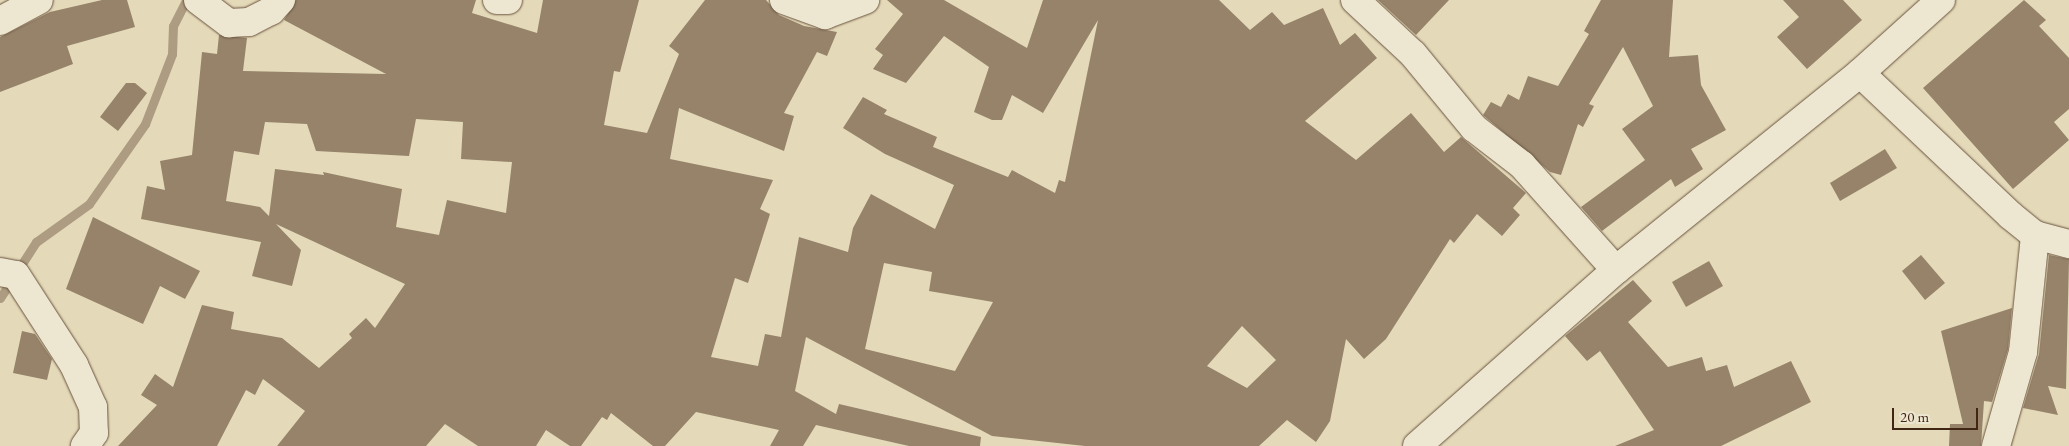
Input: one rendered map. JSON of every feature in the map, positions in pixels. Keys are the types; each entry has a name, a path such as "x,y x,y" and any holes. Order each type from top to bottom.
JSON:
{"street":[{"path":"0,21 39,0"},
{"path":"198,0 229,23 249,22 271,11 282,0"},
{"path":"497,0 508,0"},
{"path":"784,0 825,15 865,0"},
{"path":"1355,0 1414,54 1474,128 1522,165 1616,270"},
{"path":"1417,446 1616,270 1860,73 1941,0"},
{"path":"1860,73 2035,235 2069,244"},
{"path":"1996,446 2023,352 2035,235"},
{"path":"0,272 16,275 74,365 93,407 94,433 85,446"}],"building":[{"path":"102,0 127,0 135,27 67,46 73,64 0,92 0,37 50,12"},
{"path":"296,0 476,0 472,13 537,33 543,0 639,0 620,72 614,71 604,125 647,133 679,54 669,46 705,0 766,0 779,15 804,26 837,32 827,56 817,52 784,113 794,116 784,151 679,108 670,159 773,180 760,209 770,214 748,283 735,278 711,357 758,366 765,334 781,337 799,237 848,252 853,228 871,194 935,229 954,185 885,154 843,128 863,97 887,110 884,114 937,137 933,147 1008,177 1012,170 1055,193 1059,180 1065,182 1098,20 1043,113 1012,95 1002,120 992,120 974,112 989,67 944,36 906,83 873,69 883,55 875,49 903,14 887,0 944,0 1027,48 1043,0 1219,0 1250,30 1272,12 1284,25 1323,8 1340,45 1355,33 1377,58 1305,121 1356,160 1411,113 1444,152 1461,137 1526,193 1513,208 1520,215 1502,236 1477,214 1454,243 1450,239 1386,339 1364,359 1346,339 1330,421 1316,442 1287,420 1259,446 1085,446 992,436 806,337 795,391 836,414 839,404 981,437 980,446 909,446 816,425 803,446 770,446 779,430 696,412 665,446 653,446 611,413 607,420 602,417 581,446 570,446 546,430 536,446 478,446 445,424 426,446 277,446 305,411 263,379 255,395 246,390 217,446 118,446 157,405 141,395 155,374 173,387 202,305 234,312 231,329 282,338 319,368 352,338 349,334 366,318 375,328 405,284 276,224 301,250 292,286 252,276 261,242 141,219 147,186 165,190 160,161 192,155 202,52 217,54 219,35 247,38 243,71 386,74 284,20","holes":["416,119 463,122 461,159 512,162 506,213 447,200 439,235 396,227 402,189 323,172 324,175 275,169 269,216 260,207 226,201 234,151 259,155 265,122 307,124 316,151 409,156","884,263 932,272 929,291 993,302 955,371 865,349","1242,326 1276,360 1247,388 1207,366"]},
{"path":"1378,0 1449,0 1416,35"},
{"path":"1601,0 1673,0 1669,57 1698,55 1701,85 1726,130 1691,149 1703,169 1675,187 1671,179 1602,231 1581,207 1645,160 1622,129 1653,106 1623,47 1589,104 1594,106 1583,127 1578,124 1561,175 1550,172 1483,115 1491,102 1501,107 1508,94 1519,100 1528,76 1558,86 1589,34 1584,31"},
{"path":"1783,0 1843,0 1862,20 1807,69 1777,37 1799,17"},
{"path":"2024,0 2046,20 2039,26 2069,58 2069,109 2054,122 2069,140 2013,189 1923,88"},
{"path":"126,83 135,83 147,93 118,131 100,117"},
{"path":"1885,149 1897,168 1840,201 1830,183"},
{"path":"93,217 200,271 185,299 160,286 143,324 66,289"},
{"path":"1921,255 1945,283 1925,300 1902,271"},
{"path":"2049,255 2069,259 2066,389 2048,386 2058,415 2023,408 2039,354"},
{"path":"1709,261 1723,286 1686,307 1672,282"},
{"path":"1633,280 1652,301 1628,322 1668,367 1702,357 1706,371 1727,365 1734,387 1791,361 1811,402 1721,446 1615,446 1654,430 1600,351 1587,361 1565,336"},
{"path":"2012,308 2008,349 1992,402 1984,401 1981,446 1949,446 1950,424 1963,424 1941,331"},
{"path":"22,331 35,334 52,359 47,380 13,373"}],"waterway":[{"path":"0,298 36,242 89,204 145,124 172,54 173,26 186,0"}]}
